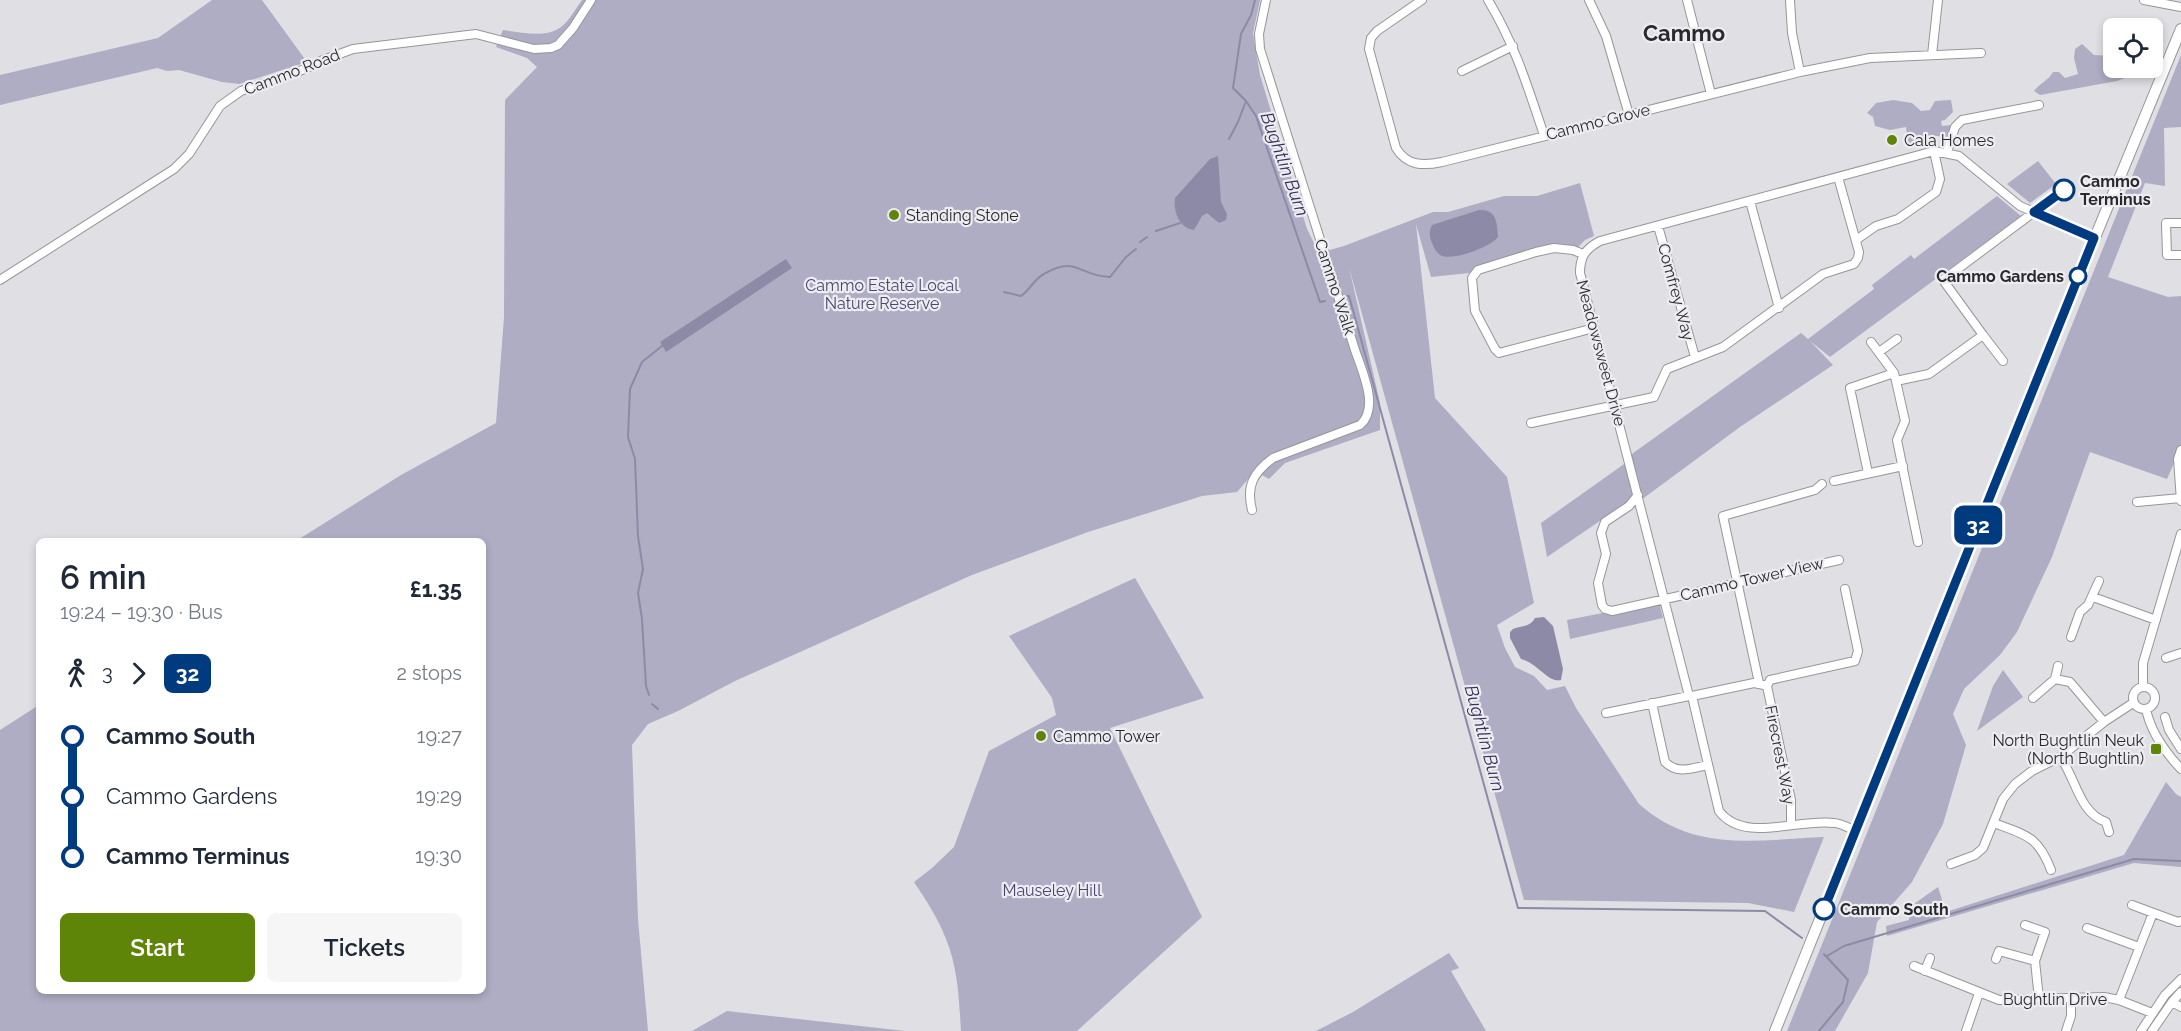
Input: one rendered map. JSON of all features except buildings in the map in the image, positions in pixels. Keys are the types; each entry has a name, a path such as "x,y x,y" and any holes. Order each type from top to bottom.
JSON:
{"main road":[{"path":"1775,1031 2094,238 2180,35"}],"street":[{"name":"Cammo Road","path":"0,280 174,169 189,154 220,106 241,91 305,69 338,54 364,48 476,34 534,49 551,48 558,45 573,28 591,0"},
{"name":"Cammo Walk","path":"1252,510 1249,490 1257,473 1264,465 1281,455 1360,425 1366,417 1369,402 1356,350 1260,49 1258,34 1266,0"},
{"name":"Cammo Grove","path":"1422,0 1377,31 1371,38 1369,49 1396,148 1400,154 1413,163 1430,165 1800,72 1870,58 1981,53"},
{"path":"1488,0 1524,71 1544,135"},
{"path":"1589,0 1606,36 1629,115"},
{"path":"1687,0 1712,94"},
{"path":"1790,0 1792,33 1800,72"},
{"path":"1932,55 1938,0"},
{"path":"2144,0 2181,7"},
{"path":"1462,71 1513,46"},
{"path":"1947,152 1955,127 1962,120 2039,105"},
{"path":"1594,328 1499,353 1475,311 1472,278 1478,270 1536,252 1554,248 1573,250 1583,254 1589,247 1600,242 1934,151 1947,152 1965,160 2020,207 2094,238"},
{"path":"1856,240 1876,226 1898,219 1936,192 1940,179 1934,151"},
{"path":"1531,423 1654,397 1667,369 1723,347 1823,274 1854,264 1859,252 1838,177"},
{"path":"1750,201 1779,308"},
{"path":"2003,361 1943,280 2034,212"},
{"path":"2181,223 2166,223 2167,255 2181,255"},
{"name":"Comfrey Way","path":"1658,226 1695,357"},
{"name":"Meadowsweet Drive","path":"1583,254 1580,261 1580,273 1719,811 1730,822 1746,827 1835,822 1856,831"},
{"path":"1868,473 1850,388 1895,377 1929,374 1983,335"},
{"path":"1879,352 1897,339"},
{"path":"1871,342 1895,377 1905,421 1897,440 1918,542"},
{"path":"2138,502 2181,500 2178,459 2181,450"},
{"path":"1834,481 1903,466"},
{"name":"Firecrest Way","path":"1791,824 1791,800 1723,516 1815,490 1822,484"},
{"name":"Cammo Tower View","path":"1638,495 1629,506 1605,522 1601,533 1606,560 1600,571 1598,583 1602,605 1605,609 1612,611 1839,560"},
{"path":"2143,687 2143,663 2178,557 2181,534"},
{"path":"2071,637 2080,612 2093,597 2098,581"},
{"path":"1606,713 1763,684 1770,680 1855,660 1858,651 1845,589"},
{"path":"2093,597 2156,620"},
{"path":"2166,658 2181,653"},
{"path":"2033,698 2055,679 2058,666"},
{"path":"2055,679 2070,682 2104,722"},
{"path":"2143,687 2149,688 2155,695 2153,705 2146,709 2139,708 2133,703 2134,692 2143,687"},
{"path":"1652,703 1665,762 1670,767 1682,770 1708,765"},
{"path":"1951,864 1975,855 1983,848 2003,799 2015,784 2032,771 2060,757 2104,722 2133,703"},
{"path":"2146,709 2153,730 2181,769"},
{"path":"2165,717 2169,730 2181,749"},
{"path":"2165,749 2175,741"},
{"path":"2060,757 2066,764 2087,809 2106,822 2109,832"},
{"path":"1994,823 2035,841 2044,852 2051,870"},
{"path":"2132,905 2181,921"},
{"path":"2119,1000 2153,913"},
{"path":"2025,925 2046,929 2035,961 2039,999"},
{"path":"2087,928 2139,947"},
{"path":"1996,959 1999,951 2035,961"},
{"path":"1925,971 1930,958"},
{"name":"Bughtlin Drive","path":"1914,966 1999,1000 2104,997 2119,1000 2152,1013"},
{"path":"2140,1031 2181,979"},
{"path":"2152,1031 2181,992"},
{"path":"1966,1031 1979,993"},
{"path":"2066,1031 2071,1016 2071,997"},
{"path":"2172,1002 2181,1007"}],"green space":[{"path":"212,0 262,0 307,62 239,84 222,82 179,70 167,71 157,68 0,105 0,75 158,38"},
{"name":"Cammo Estate Local Nature Reserve","path":"582,0 1260,0 1253,33 1260,75 1307,229 1319,253 1344,246 1433,212 1448,212 1504,196 1537,196 1580,183 1594,236 1585,240 1578,247 1554,244 1478,266 1469,273 1431,277 1416,224 1435,398 1507,477 1534,603 1497,625 1515,667 1534,676 1547,690 1565,686 1576,708 1639,804 1660,820 1704,837 1727,840 1824,837 1794,912 1748,903 1524,900 1349,267 1380,403 1380,430 1285,463 1269,479 1255,471 1237,492 1202,496 1088,532 972,575 735,681 648,724 632,745 638,919 648,1031 0,1031 0,730 36,707 36,994 486,994 486,538 301,538 401,475 496,423 504,317 505,100 537,67 527,58 496,47 503,30 532,34 548,33 555,31 567,21"},
{"path":"2082,44 2094,55 2103,55 2103,78 2125,78 2040,95 2034,91 2053,72 2059,72 2065,78 2078,74 2074,58 2075,49"},
{"path":"2181,55 2181,127 2164,128 2165,186 2145,183 2108,277 2168,297 2181,296 2181,447 2167,479 2090,452 2052,557 2017,632 2000,655 1964,689 1953,714 1966,745 1943,824 1912,882 1877,922 1868,973 1835,1031 1787,1031"},
{"path":"1893,100 1912,103 1921,111 1930,110 1935,101 1951,100 1953,112 1941,121 1942,126 1951,125 1945,142 1941,142 1941,136 1933,136 1915,140 1916,146 1908,147 1906,127 1890,130 1875,126 1873,117 1867,113 1876,103"},
{"path":"2038,161 2056,184 2030,203 2007,184"},
{"path":"1997,196 2021,216 1830,357 1810,341 1833,365 1740,427 1641,500 1629,456 1801,333 1808,339 1874,289 1872,285 1911,255 1914,259"},
{"path":"1627,462 1638,495 1547,557 1541,523"},
{"name":"Mauseley Hill","path":"1135,578 1204,698 1110,728 1202,917 1077,1031 961,1031 957,984 950,950 936,916 914,882 954,847 989,751 1056,715 1052,698 1009,636"},
{"path":"1659,602 1663,618 1570,639 1567,620"},
{"path":"2003,670 2023,697 1977,731 1993,686"},
{"path":"2166,782 2181,797 2181,867 2134,863 1887,936 1886,926 1909,920 1911,906 1938,887 1946,912 2124,855"},
{"path":"1449,953 1459,968 1451,971 1486,1031 1316,1031 1353,1012"},
{"path":"727,1011 905,1031 692,1031"}],"shaded area":[{"path":"1218,156 1221,202 1227,214 1226,220 1219,223 1207,213 1202,216 1194,230 1189,229 1178,218 1175,198 1210,159"},
{"path":"1479,210 1493,214 1498,237 1488,245 1461,255 1445,257 1440,255 1430,238 1432,225"},
{"path":"786,259 792,268 666,352 660,342"},
{"path":"1544,617 1553,626 1563,669 1561,680 1552,679 1533,664 1521,659 1510,638 1510,632 1513,629 1528,625 1535,618"}],"waterway":[{"name":"Bughtlin Burn","path":"1255,0 1251,15 1241,34 1233,88 1256,116 1320,302 1325,301"},
{"path":"1229,139 1246,101"},
{"path":"1156,231 1180,223"},
{"path":"1140,242 1147,237"},
{"path":"1004,292 1021,296 1041,276 1064,266 1110,277 1126,257 1136,249"},
{"name":"Bughtlin Burn","path":"1346,296 1349,296 1518,908 1765,911 1802,938"},
{"path":"649,695 646,686 638,593 643,569 638,536 635,459 628,437 630,389 642,362 662,346"},
{"path":"652,704 658,709"},
{"path":"1827,956 1844,946 2134,859 2181,861"},
{"name":"Bughtlin Burn","path":"1819,1031 1843,1002 1848,980 1824,954"}],"bus line":[{"name":"32","path":"1824,909 2094,238 2034,212 2064,190"}],"place":[{"name":"Cala Homes","path":"1892,140"},
{"name":"Cammo Terminus","path":"2064,190"},
{"name":"Standing Stone","path":"894,215"},
{"name":"Cammo Gardens","path":"2078,276"},
{"name":"Cammo Tower","path":"1041,736"},
{"name":"North Bughtlin Neuk (North Bughtlin)","path":"2156,749"},
{"name":"Cammo South","path":"1824,909"}],"district":[{"name":"Cammo","path":"1684,33"}]}
